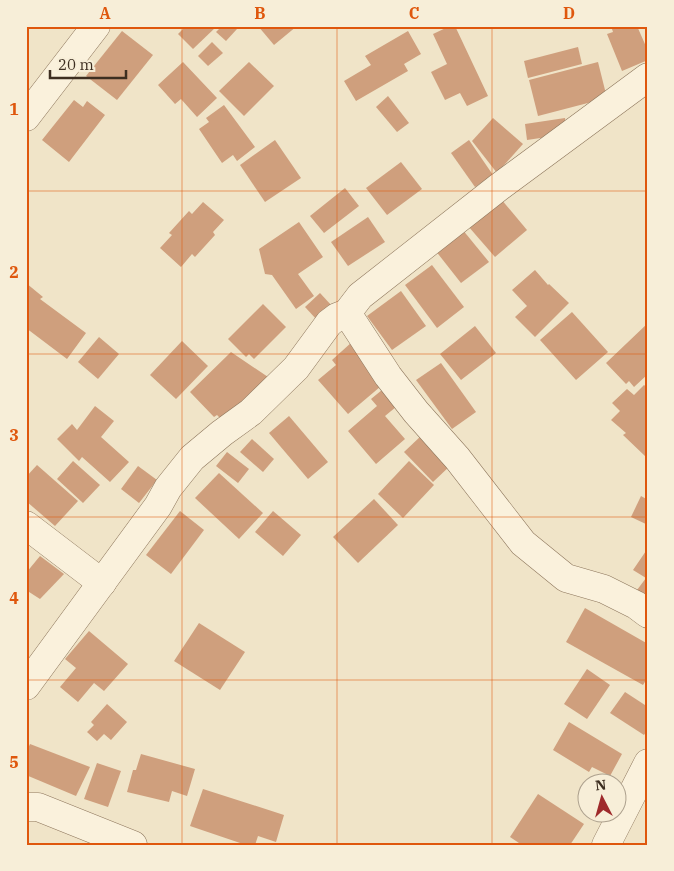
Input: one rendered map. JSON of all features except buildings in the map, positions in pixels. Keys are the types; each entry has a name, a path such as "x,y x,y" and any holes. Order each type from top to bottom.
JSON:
{"street":[{"path":"26,117 96,26"},
{"path":"26,686 158,506 168,488 192,458 251,412 296,368 330,323 337,317 347,314 360,296 483,199 648,77"},
{"path":"347,314 388,376 416,412 457,458 523,543 566,578 604,589 636,605 648,614"},
{"path":"26,525 102,582"},
{"path":"606,845 648,763"},
{"path":"26,807 38,807 132,845"}]}
